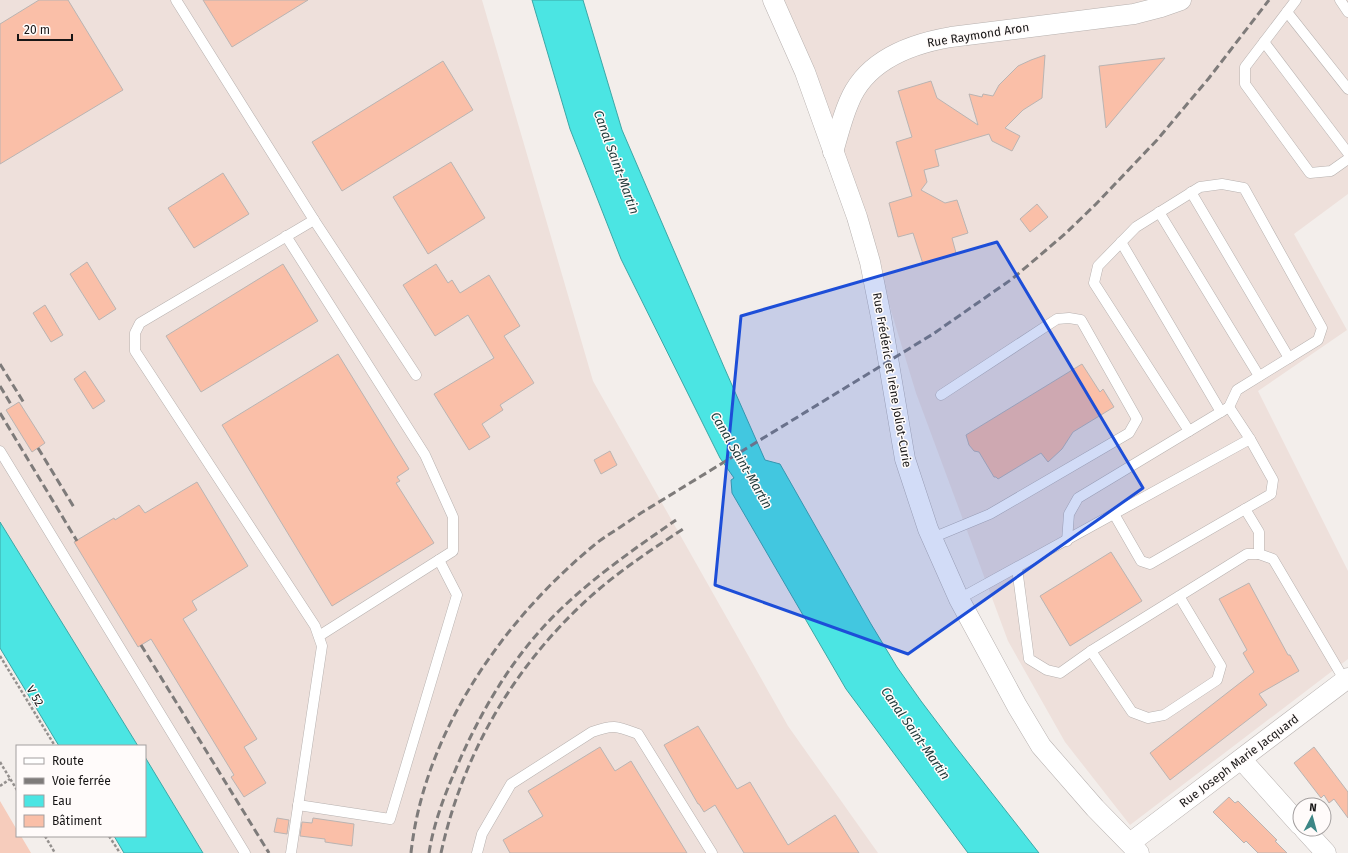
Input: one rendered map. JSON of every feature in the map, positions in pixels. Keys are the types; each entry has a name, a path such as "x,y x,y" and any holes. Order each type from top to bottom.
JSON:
{"street":[{"name":"Rue Frédéric et Irène Joliot-Curie","path":"773,0 805,72 857,217 870,262 881,317 905,459 920,507 932,538 960,599 1017,706 1041,746 1094,808 1135,848"},
{"name":"Rue Raymond Aron","path":"833,152 849,101 857,87 868,73 884,60 904,50 928,41 951,36 1134,14 1182,0"},
{"name":"Rue Joseph Marie Jacquard","path":"1135,848 1242,760 1346,680"},
{"path":"1242,760 1292,815"},
{"path":"1311,837 1326,853"}],"lane":[{"path":"176,0 314,220 416,375"},
{"path":"1296,0 1245,67 1245,84 1310,173 1331,171 1348,159"},
{"path":"1340,0 1348,12"},
{"path":"1287,12 1348,89"},
{"path":"1264,42 1348,153"},
{"path":"1066,541 1069,514 1078,498 1225,410 1237,390 1318,340 1322,328 1244,188 1222,184 1200,187 1136,227 1098,266 1094,283 1189,431"},
{"path":"1191,192 1289,358"},
{"path":"1159,212 1259,376"},
{"path":"291,853 322,646 316,626 135,351 135,334 140,324 314,220"},
{"path":"286,236 425,455 453,517 453,551 319,636"},
{"path":"1114,514 1142,561 1150,564 1271,494 1273,480 1250,439 1225,410 1121,242"},
{"path":"932,538 990,514 1129,432 1137,419 1081,320 1069,318 1057,319 941,395"},
{"path":"960,599 1250,439"},
{"path":"0,451 245,853"},
{"path":"1245,509 1258,532 1259,554"},
{"path":"1017,568 1029,659 1047,670 1060,673 1091,651 1247,554 1259,554 1273,559 1346,680"},
{"path":"298,805 390,819 457,595 439,560"},
{"path":"1091,651 1132,712 1148,718 1164,715 1217,680 1222,666 1179,596"},
{"path":"477,853 482,834 511,784 592,732 618,726 638,734 712,853"}],"path":[{"name":"V 52","path":"0,656 54,745"},
{"path":"0,762 16,788"},
{"path":"0,786 10,779"},
{"path":"46,837 55,853"},
{"path":"110,837 120,853"}],"highlighted area":[{"path":"997,242 1143,488 908,654 715,585 741,316"}],"shaded area":[{"path":"0,0 482,0 593,381 788,726 878,853 203,853 146,759 146,745 137,745 0,522"},
{"path":"780,0 1348,0 1348,194 1294,234 1347,330 1258,391 1348,571 1348,659 1130,825 1065,742 1008,641 916,393 842,149"},
{"path":"0,801 16,828 16,837 22,837 31,853 0,853"}],"water":[{"name":"Canal Saint-Martin","path":"532,0 583,0 622,130 765,460 780,464 897,667 955,746 1039,853 968,853 846,689 732,493 731,480 734,478 720,458 621,259 570,129"},
{"path":"0,522 137,745 58,745 0,648"},
{"path":"146,759 203,853 124,853 115,837 146,837"}],"building":[{"path":"39,0 68,0 123,90 0,164 0,24"},
{"path":"203,0 308,0 232,47"},
{"path":"1045,55 1042,98 1023,110 1005,128 1020,136 1012,151 992,141 989,134 935,150 939,166 924,170 927,182 921,190 945,203 957,200 968,233 952,238 956,253 923,264 913,233 898,237 889,203 912,196 896,142 912,137 898,91 931,81 937,98 978,125 969,94 982,97 983,94 993,96 999,85 1018,66"},
{"path":"1165,58 1106,128 1099,66"},
{"path":"443,61 473,110 342,191 312,142"},
{"path":"451,162 485,218 428,254 393,197"},
{"path":"223,173 249,214 194,248 168,208"},
{"path":"1037,204 1048,217 1030,232 1020,219"},
{"path":"87,262 116,309 99,320 70,274"},
{"path":"283,264 318,321 201,392 166,336"},
{"path":"436,264 448,283 452,280 460,293 489,275 520,326 504,336 534,383 500,405 503,410 482,424 490,437 469,450 434,394 494,358 468,315 435,336 403,285"},
{"path":"45,305 63,335 51,342 33,313"},
{"path":"338,354 409,469 397,477 400,481 396,483 434,543 332,606 222,425"},
{"path":"1082,364 1100,392 1103,389 1114,407 1073,432 1062,449 1048,462 1041,453 998,479 994,477 979,452 974,451 969,445 966,435"},
{"path":"85,371 105,401 93,409 74,379"},
{"path":"19,402 45,443 32,452 6,410"},
{"path":"610,451 617,465 601,474 594,460"},
{"path":"197,482 248,566 192,601 197,610 183,619 257,739 244,747 266,783 244,797 231,777 234,775 151,639 138,647 74,542 139,505 145,513"},
{"path":"1111,552 1142,601 1070,646 1040,596"},
{"path":"1249,583 1288,655 1290,655 1299,671 1259,694 1267,705 1170,780 1150,753 1254,672 1243,653 1247,650 1219,599"},
{"path":"698,726 737,789 750,782 788,845 835,815 859,853 744,853 715,805 704,812 698,804 664,745"},
{"path":"600,747 615,771 631,761 687,853 510,853 503,840 543,816 528,791"},
{"path":"1314,747 1348,792 1348,818 1334,799 1332,801 1332,797 1325,797 1324,795 1320,797 1294,763"},
{"path":"1229,797 1235,803 1238,801 1277,840 1275,841 1287,853 1258,853 1246,841 1244,843 1213,812"},
{"path":"277,818 289,820 287,834 274,832"},
{"path":"313,818 354,824 352,846 325,842 325,839 300,836 302,822 312,823"}],"railway":[{"path":"411,853 419,808 433,764 451,721 474,680 501,641 531,605 564,572 598,542 641,513 933,334 1012,279 1066,233 1157,140 1209,78 1269,0"},
{"path":"0,364 24,403"},
{"path":"0,386 12,406"},
{"path":"0,413 77,541"},
{"path":"38,448 75,509"},
{"path":"429,853 435,824 441,805 462,754 498,686 513,665 545,625 576,595 618,561 676,520"},
{"path":"441,853 451,816 463,781 478,746 495,713 515,682 538,652 590,597 647,553 683,529"},
{"path":"141,645 269,853"}]}
